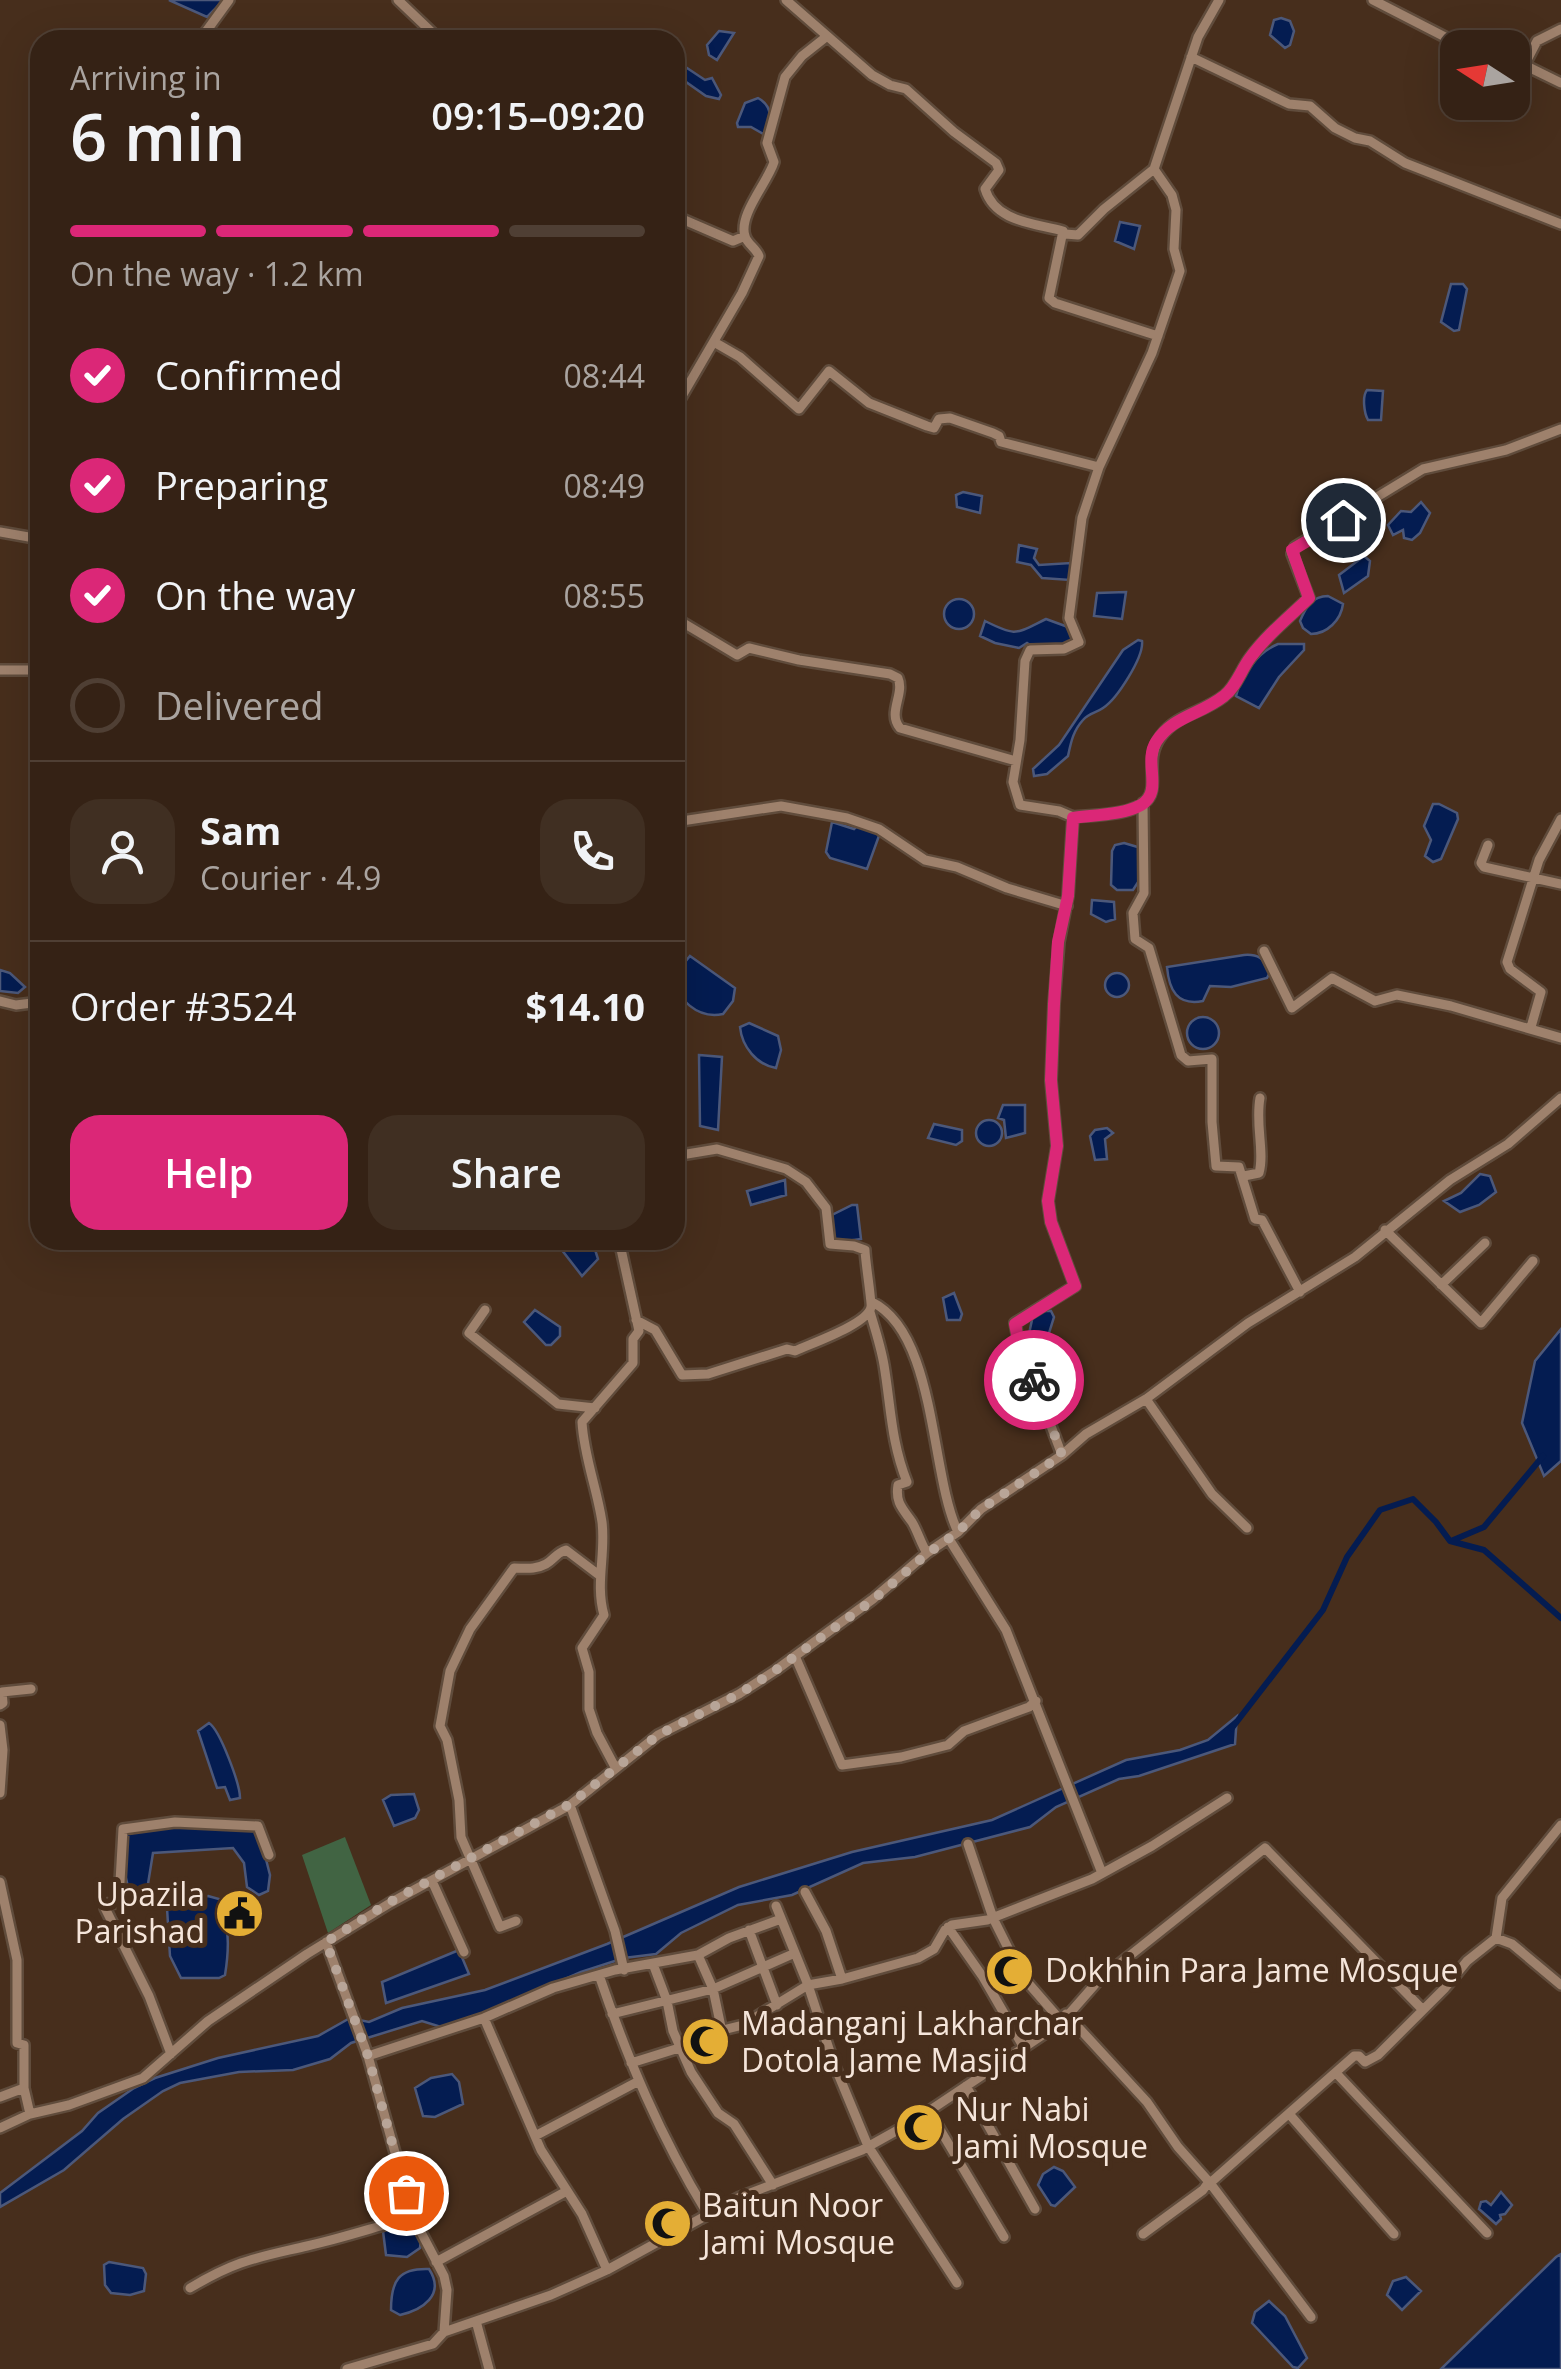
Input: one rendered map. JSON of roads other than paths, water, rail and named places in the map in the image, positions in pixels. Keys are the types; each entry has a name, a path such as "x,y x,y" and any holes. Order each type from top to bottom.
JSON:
{"street":[{"path":"206,30 228,0"},
{"path":"398,0 430,30"},
{"path":"786,0 882,82 906,89 996,163 996,177 985,189 994,209 1014,219 1078,235 1104,208 1154,169 1205,19 1219,0"},
{"path":"1373,0 1440,34"},
{"path":"1530,55 1538,41 1561,29"},
{"path":"685,391 759,256 744,236 751,205 774,162 767,142 785,77 802,56 826,37"},
{"path":"1191,58 1289,104 1310,106 1334,128 1370,140 1404,163 1561,224"},
{"path":"1530,67 1561,84"},
{"path":"1154,169 1172,195 1176,210 1174,249 1180,271 1158,336 1100,467 1082,518 1068,618 1077,646 1028,652 1013,782 1020,805 1059,811 1073,818 1143,803 1154,787 1150,772 1152,749 1167,728 1228,694 1249,659 1278,624 1309,598 1292,554 1295,547 1423,469 1506,450 1561,429"},
{"path":"685,220 733,241 744,236"},
{"path":"1065,234 1049,298 1158,336"},
{"path":"714,342 740,357 799,409 829,370 869,402 927,426 934,428 939,419 950,418 993,433 1001,442 1100,467"},
{"path":"0,532 30,537"},
{"path":"685,624 737,655 749,648 890,674 901,684 894,717 900,728 1016,761"},
{"path":"0,670 30,670"},
{"path":"1143,803 1144,893 1133,913 1135,939 1148,948 1181,1055 1188,1061 1212,1060 1216,1166 1239,1168 1254,1219 1262,1220 1300,1292"},
{"path":"685,820 781,806 847,818 879,828 925,860 957,867 1066,906"},
{"path":"1062,1455 1015,1324 1075,1286 1051,1222 1048,1201 1057,1146 1051,1080 1058,942 1066,906 1073,818"},
{"path":"1531,1027 1542,994 1510,969 1507,962 1533,878 1561,819"},
{"path":"1488,845 1484,867 1561,884"},
{"path":"1264,951 1292,1008 1332,978 1375,1001 1397,996 1531,1027 1561,1038"},
{"path":"0,1001 30,1003"},
{"path":"1244,1176 1259,1174 1262,1163 1257,1133 1260,1098"},
{"path":"0,2128 30,2114 69,2105 132,2082 208,2021 326,1942 570,1804 658,1735 739,1694 873,1600 981,1509 1062,1455 1086,1434 1146,1398 1248,1323 1355,1257 1450,1180 1508,1144 1561,1098"},
{"path":"685,1155 718,1150 786,1169 806,1182 826,1208 830,1244 864,1250 865,1279 884,1366 894,1445 907,1482 898,1484 896,1492 901,1510 912,1522 927,1554"},
{"path":"1385,1230 1481,1322 1532,1261"},
{"path":"1441,1284 1485,1243"},
{"path":"616,1767 597,1734 589,1709 589,1672 582,1648 604,1618 599,1576 602,1524 582,1428 584,1420 633,1363 633,1338 640,1332 621,1250"},
{"path":"636,1320 655,1330 682,1375 708,1374 787,1349 795,1351 862,1320 871,1307"},
{"path":"871,1307 883,1308 896,1325 918,1373 934,1426 953,1536 1006,1630 1102,1874"},
{"path":"485,1310 470,1333 558,1404 595,1408"},
{"path":"1146,1398 1212,1494 1247,1528"},
{"path":"516,1921 500,1927 462,1837 459,1800 447,1740 440,1726 450,1671 470,1629 514,1568 530,1569 548,1563 566,1550 599,1576"},
{"path":"993,1636 1006,1630"},
{"path":"795,1656 842,1764 901,1757 948,1745 964,1731 1036,1701"},
{"path":"0,1705 4,1703 2,1692 31,1689"},
{"path":"0,1725 0,1793"},
{"path":"631,2063 679,2048 702,2035 743,2025 808,1984 918,1958 934,1949 948,1928 993,1918 1102,1874 1227,1798"},
{"path":"570,1804 615,1932 623,1967"},
{"path":"171,2054 149,1996 104,1908 119,1898 122,1829 175,1822 258,1826 269,1854"},
{"path":"1143,2234 1203,2190 1354,2056 1365,2062 1378,2054 1467,1961 1496,1938 1502,1898 1561,1825"},
{"path":"968,1844 993,1918 1022,1976 1147,2102 1310,2317"},
{"path":"347,2369 434,2344 444,2332 551,2295 607,2270 707,2213 868,2146 929,2111 1064,2018 1131,1953 1265,1848 1422,2009"},
{"path":"432,1880 464,1952"},
{"path":"0,1882 17,1960 14,2011 17,2042 24,2045 24,2088 30,2114"},
{"path":"806,1892 826,1931 842,1979"},
{"path":"776,1906 868,2146 957,2283"},
{"path":"368,2056 484,2018 552,1988 623,1967 698,1955 781,1918"},
{"path":"948,1928 983,1977 1024,2048"},
{"path":"750,1930 777,2005"},
{"path":"1496,1938 1512,1944 1561,1985"},
{"path":"326,1942 368,2056 413,2218 447,2290 444,2332"},
{"path":"612,2014 714,1988 795,1953"},
{"path":"698,1955 714,1988 722,2032"},
{"path":"653,1964 679,2048 703,2094 724,2120 734,2124 773,2184"},
{"path":"599,1975 637,2082 674,2159 707,2213"},
{"path":"484,2018 534,2136 582,2214 607,2270"},
{"path":"1336,2073 1487,2233"},
{"path":"534,2136 637,2082"},
{"path":"966,2086 1036,2209"},
{"path":"0,2097 24,2088"},
{"path":"929,2111 1004,2237"},
{"path":"1290,2115 1394,2234"},
{"path":"436,2262 566,2192"},
{"path":"190,2288 228,2265 259,2255 413,2218"},
{"path":"476,2321 489,2369"}],"water":[{"path":"169,0 224,0 207,17"},
{"path":"1274,20 1290,21 1294,31 1290,45 1285,48 1270,35"},
{"path":"719,31 734,33 717,60 709,55 707,45"},
{"path":"685,67 705,80 712,78 721,95 719,99 706,96 685,81"},
{"path":"758,98 770,114 765,135 751,127 738,127 737,123 745,103"},
{"path":"1120,222 1140,226 1134,249 1115,241"},
{"path":"1451,284 1463,284 1467,289 1459,330 1454,331 1441,322"},
{"path":"1367,390 1383,391 1381,420 1368,420 1364,405"},
{"path":"963,492 982,496 980,513 957,507 956,495"},
{"path":"1421,502 1430,513 1420,533 1412,540 1404,538 1403,530 1393,535 1388,525 1401,511 1411,512"},
{"path":"1019,545 1037,549 1034,558 1039,565 1071,563 1070,580 1042,578 1031,565 1017,562"},
{"path":"1364,556 1370,561 1368,576 1344,593 1339,575"},
{"path":"1126,592 1122,619 1094,616 1097,593"},
{"path":"1328,596 1343,604 1339,615 1328,629 1311,634 1303,628 1302,616 1314,600"},
{"path":"959,599 970,603 974,614 970,625 959,629 948,625 944,614 948,603"},
{"path":"1046,619 1068,627 1073,643 1033,647 1027,643 1019,648 980,636 985,621 1016,632"},
{"path":"1142,641 1139,657 1115,696 1080,724 1068,756 1047,774 1034,776 1033,769 1059,745 1123,650"},
{"path":"1278,644 1304,644 1304,650 1279,677 1259,708 1236,696 1251,665"},
{"path":"1433,804 1457,813 1458,819 1441,859 1433,862 1425,856 1431,840 1424,826"},
{"path":"832,822 880,833 867,869 830,858 826,852"},
{"path":"1124,843 1141,848 1142,876 1133,890 1117,890 1111,885 1112,851 1115,845"},
{"path":"1092,900 1114,902 1115,919 1106,922 1091,914"},
{"path":"690,956 735,988 733,1001 723,1014 705,1014 685,1000 685,962"},
{"path":"1257,956 1265,962 1271,970 1267,978 1231,987 1210,986 1203,1001 1181,999 1172,989 1167,967"},
{"path":"0,970 10,973 25,987 18,993 0,991"},
{"path":"1117,973 1129,985 1117,997 1105,985"},
{"path":"1203,1017 1214,1022 1219,1033 1214,1044 1203,1049 1192,1044 1187,1033 1192,1022"},
{"path":"749,1023 778,1036 781,1050 776,1068 757,1059 747,1048 740,1027"},
{"path":"699,1055 722,1057 718,1130 700,1126"},
{"path":"1003,1105 1025,1105 1025,1133 1006,1138 1004,1120 998,1118"},
{"path":"989,1120 998,1124 1002,1133 998,1142 989,1146 980,1142 976,1133 980,1124"},
{"path":"934,1124 962,1130 962,1141 956,1145 928,1138"},
{"path":"1107,1128 1113,1133 1105,1139 1107,1159 1095,1160 1090,1136 1095,1130"},
{"path":"1480,1174 1490,1176 1496,1192 1479,1205 1460,1212 1444,1201 1461,1193"},
{"path":"785,1180 786,1195 751,1205 747,1191"},
{"path":"857,1205 861,1239 839,1242 834,1238 832,1215"},
{"path":"562,1250 595,1250 598,1259 582,1276"},
{"path":"954,1293 962,1314 960,1320 947,1320 943,1298"},
{"path":"535,1310 560,1327 560,1336 551,1345 546,1345 524,1322"},
{"path":"1051,1311 1054,1317 1049,1333 1029,1334 1033,1315"},
{"path":"1561,1329 1561,1461 1544,1476 1522,1423 1535,1361"},
{"path":"1237,1716 1235,1744 1119,1779 1056,1807 1030,1827 915,1857 863,1863 792,1895 738,1905 681,1933 656,1954 624,1958 581,1972 491,2011 441,2027 422,2021 351,2043 330,2059 293,2070 239,2072 180,2083 123,2119 64,2170 0,2207 0,2193 82,2131 98,2113 155,2078 218,2058 318,2036 350,2018 369,2022 402,2008 485,1990 607,1944 739,1887 852,1852 992,1820 1126,1760 1180,1750 1208,1740"},
{"path":"209,1723 229,1758 240,1798 230,1800 225,1787 217,1788 198,1731"},
{"path":"414,1794 419,1810 415,1818 394,1826 383,1800 391,1795"},
{"path":"174,1825 258,1828 270,1875 268,1891 259,1895 247,1887 244,1863 233,1848 153,1853 147,1890 129,1891 125,1874 127,1834"},
{"path":"208,1896 219,1899 225,1917 225,1975 181,1978 170,1956 167,1908 172,1903"},
{"path":"459,1950 469,1974 386,2003 382,1982"},
{"path":"452,2074 459,2082 463,2104 435,2117 423,2116 415,2088 431,2078"},
{"path":"1054,2167 1063,2171 1075,2187 1055,2206 1038,2185 1043,2174"},
{"path":"1501,2192 1512,2205 1496,2224 1479,2209 1481,2202 1491,2205"},
{"path":"412,2225 421,2237 420,2248 407,2257 386,2255 383,2231"},
{"path":"1561,2254 1561,2369 1441,2369 1556,2257"},
{"path":"109,2262 143,2268 144,2291 130,2295 111,2293 105,2285 104,2265"},
{"path":"429,2269 435,2286 429,2300 400,2315 391,2310 399,2278 410,2271"},
{"path":"1406,2277 1421,2291 1402,2310 1387,2295 1393,2281"},
{"path":"1269,2301 1285,2316 1307,2358 1298,2368 1252,2323 1255,2312"}],"waterway":[{"path":"1451,1541 1484,1527 1543,1456"},
{"path":"1232,1728 1323,1610 1347,1557 1380,1510 1413,1499 1450,1541 1484,1550 1561,1618"}],"place":[{"name":"Upazila Parishad","path":"240,1913"},
{"name":"Dokhhin Para Jame Mosque","path":"1010,1971"},
{"name":"Madanganj Lakharchar Dotola Jame Masjid","path":"706,2042"},
{"name":"Nur Nabi Jami Mosque","path":"920,2128"},
{"name":"Baitun Noor Jami Mosque","path":"667,2224"}]}
